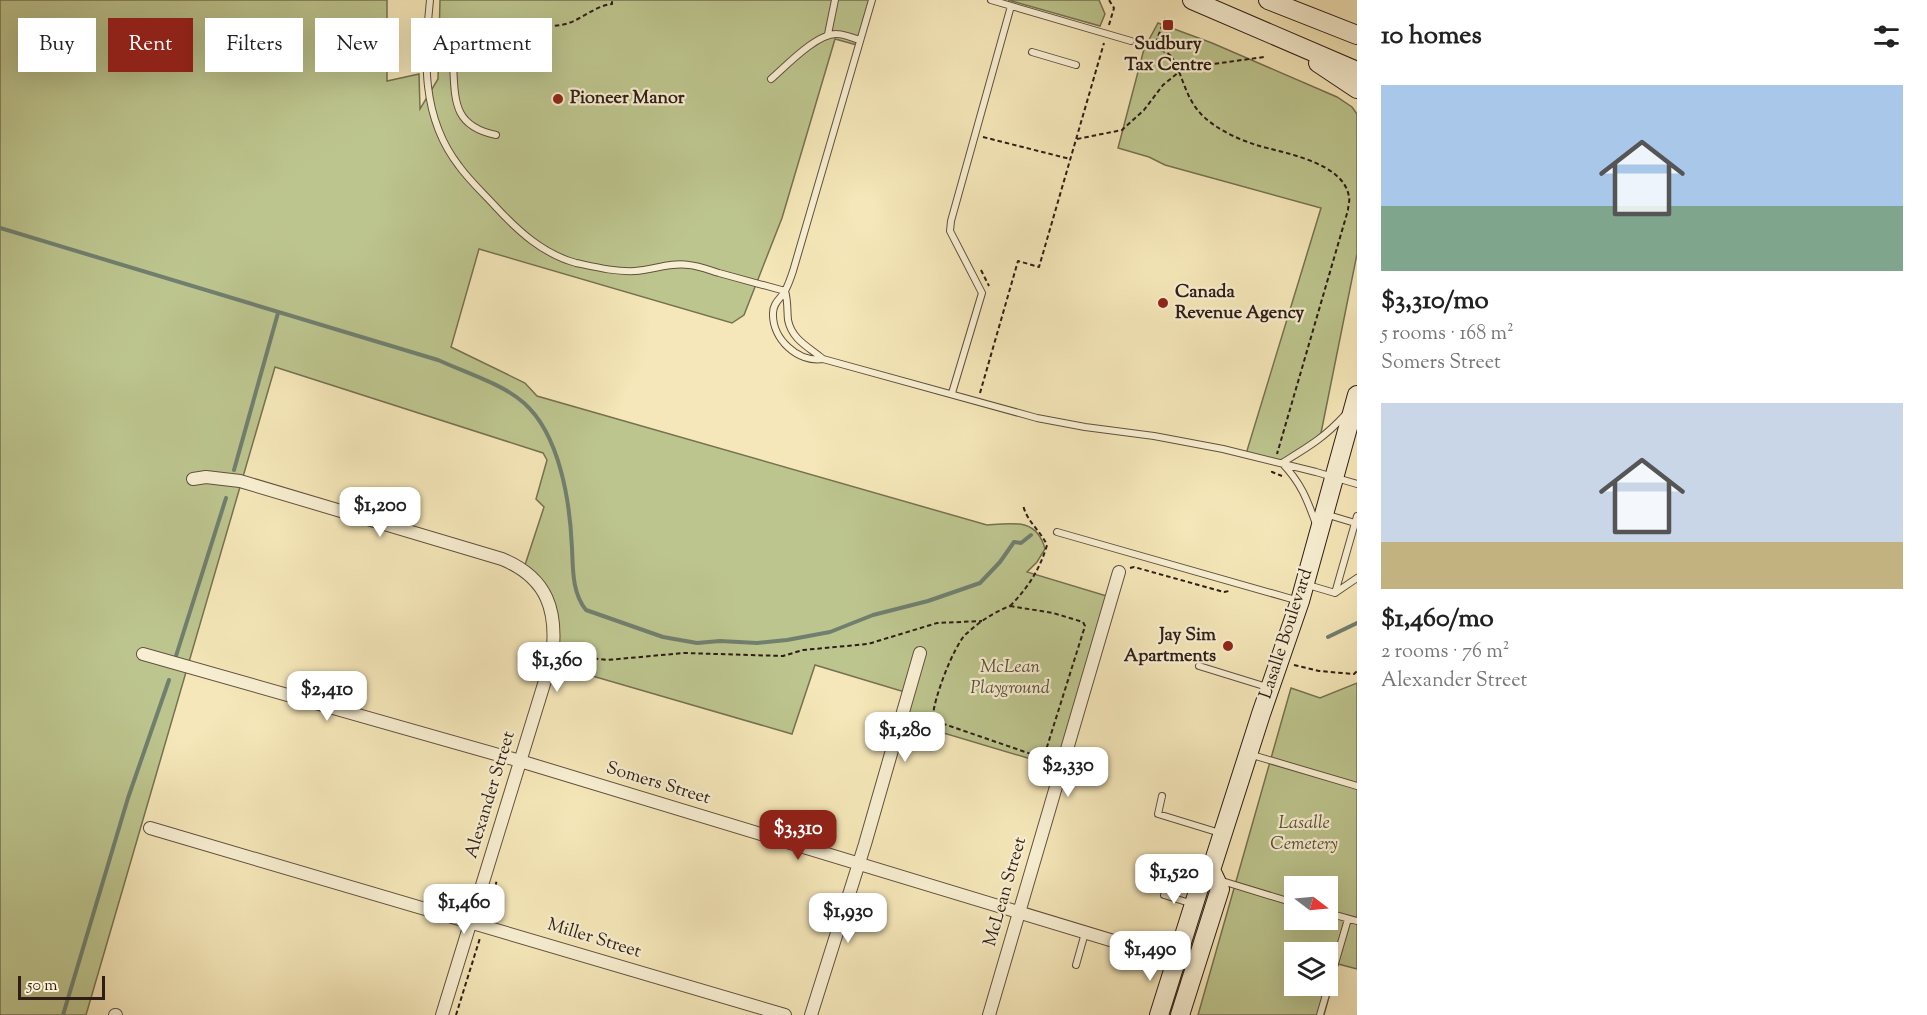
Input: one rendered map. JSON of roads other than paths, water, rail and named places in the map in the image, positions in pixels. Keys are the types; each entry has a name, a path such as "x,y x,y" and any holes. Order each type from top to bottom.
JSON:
{"main road":[{"path":"1192,0 1357,71"},
{"path":"1270,0 1357,35"},
{"path":"1284,40 1357,89"},
{"name":"Lasalle Boulevard","path":"1159,1015 1200,885 1213,875 1223,834 1302,593 1321,523 1353,425 1356,400"},
{"name":"Lasalle Boulevard","path":"1180,1015 1220,889 1213,875"}],"street":[{"name":"Alexander Street","path":"194,479 206,477 240,481 502,560 529,573 540,586 553,618 552,654 442,1015"},
{"name":"McLean Street","path":"989,1015 1119,572"},
{"path":"811,1015 892,755 920,653"},
{"name":"Somers Street","path":"143,654 520,761 1196,966"},
{"name":"Miller Street","path":"150,828 785,1015"}],"lane":[{"path":"428,18 430,0"},
{"path":"828,34 835,0"},
{"path":"823,359 811,361 800,357 789,348 780,335 773,313 776,302 785,291 802,238 872,0"},
{"path":"991,0 1131,41"},
{"path":"952,393 982,293 950,231 951,221 1011,6"},
{"path":"771,79 818,39 828,34 838,34 860,40"},
{"path":"1032,52 1076,65"},
{"path":"427,72 429,103 439,132 459,166 505,217 544,251 558,258 615,270 632,271 664,265 688,264 785,291"},
{"path":"454,72 455,94 460,114 468,125 480,132 496,135"},
{"path":"785,291 788,320 793,333 803,345 823,359 1037,418 1154,436 1278,462 1357,484"},
{"path":"1278,462 1305,451 1328,434 1356,400"},
{"path":"1278,462 1294,476 1321,523 1356,520 1335,593"},
{"path":"1057,532 1249,586 1302,593 1335,593 1357,578"},
{"path":"1199,666 1270,688"},
{"path":"1248,754 1357,786"},
{"path":"1162,796 1158,814 1223,834"},
{"path":"1213,875 1284,900"},
{"path":"1164,895 1193,904"},
{"path":"1338,916 1357,921"},
{"path":"1320,1015 1348,919"},
{"path":"1076,965 1086,932"}],"waterway":[{"path":"0,228 438,360 483,379 515,396 536,417 546,433 561,470 569,510 574,580 581,603 586,610 663,637 697,643 720,641 757,643 830,632 873,615 928,601 980,583 1000,562 1014,542 1021,543 1031,535"},
{"path":"234,470 278,313"},
{"path":"176,656 226,498"},
{"path":"1328,637 1357,623"},
{"path":"63,1015 128,798 169,680"}],"place":[{"name":"Sudbury Tax Centre","path":"1168,25"},
{"name":"Pioneer Manor","path":"558,99"},
{"name":"Canada Revenue Agency","path":"1163,303"},
{"name":"Jay Sim Apartments","path":"1228,646"}],"park label":[{"name":"McLean Playground","path":"1010,678"},
{"name":"Lasalle Cemetery","path":"1304,834"}]}
